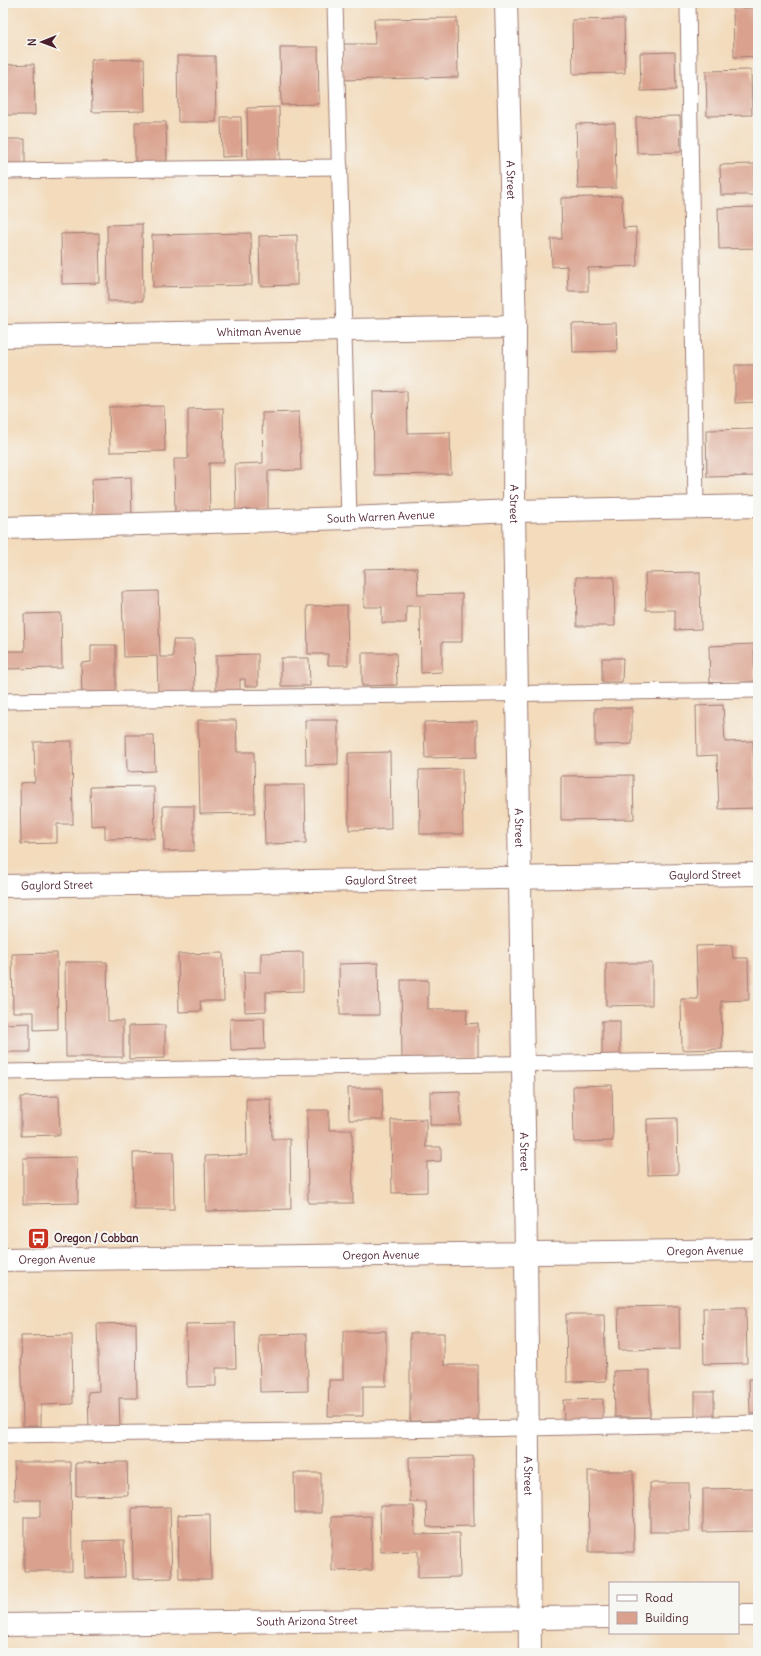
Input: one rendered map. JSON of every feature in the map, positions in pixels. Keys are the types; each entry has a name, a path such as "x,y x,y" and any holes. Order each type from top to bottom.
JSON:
{"street":[{"name":"A Street","path":"506,3 515,328 514,511 526,1252 530,1653"},
{"name":"Whitman Avenue","path":"3,336 515,328"},
{"name":"South Warren Avenue","path":"3,528 348,518 514,511 758,506"},
{"name":"Gaylord Street","path":"3,886 758,874"},
{"name":"Oregon Avenue","path":"3,1260 758,1250"},
{"path":"739,1615 758,1615"},
{"name":"South Arizona Street","path":"3,1625 609,1617"}],"lane":[{"path":"335,3 348,518"},
{"path":"688,3 696,507"},
{"path":"3,171 340,167"},
{"path":"3,701 758,690"},
{"path":"3,1072 758,1060"},
{"path":"3,1435 527,1428 758,1423"}],"building":[{"path":"733,8 758,8 758,56 734,57"},
{"path":"457,18 458,77 343,80 342,44 375,44 374,19"},
{"path":"624,19 625,73 573,74 572,20"},
{"path":"280,47 318,47 319,104 281,105"},
{"path":"675,52 676,90 641,91 640,53"},
{"path":"177,56 215,56 216,122 178,122"},
{"path":"144,59 145,111 92,112 91,60"},
{"path":"34,64 35,115 3,115 3,65"},
{"path":"751,70 752,115 707,116 706,71"},
{"path":"279,107 280,163 248,164 247,108"},
{"path":"680,116 681,152 637,153 636,117"},
{"path":"221,117 241,117 242,156 222,157"},
{"path":"135,122 166,122 167,164 135,165"},
{"path":"615,123 616,188 578,189 576,124"},
{"path":"3,139 25,139 25,169 3,170"},
{"path":"756,140 758,140 758,160 756,160"},
{"path":"755,164 756,195 721,195 720,165"},
{"path":"622,196 623,228 636,227 637,266 588,268 588,291 568,291 567,266 552,267 551,239 562,239 561,198"},
{"path":"758,207 758,248 719,249 718,208"},
{"path":"142,224 143,301 108,301 107,225"},
{"path":"99,233 100,283 62,284 61,234"},
{"path":"251,233 252,285 153,287 152,235"},
{"path":"297,235 297,285 260,286 259,236"},
{"path":"616,323 617,351 573,352 572,324"},
{"path":"735,365 758,365 758,402 735,403"},
{"path":"407,391 408,433 450,432 451,474 374,475 373,392"},
{"path":"164,406 165,451 110,452 109,407"},
{"path":"223,408 224,463 209,463 210,517 175,517 174,459 188,459 188,409"},
{"path":"299,412 301,470 268,471 268,511 236,511 235,464 263,463 262,413"},
{"path":"758,429 758,476 707,477 706,430"},
{"path":"131,477 132,519 93,520 92,479"},
{"path":"417,568 418,595 462,594 462,642 442,642 442,672 421,673 420,606 406,606 406,623 382,623 382,607 364,607 364,569"},
{"path":"700,572 701,629 675,630 675,610 646,610 645,573"},
{"path":"576,577 614,577 615,626 577,626"},
{"path":"158,591 160,657 173,657 173,640 194,640 195,692 158,693 157,656 124,657 122,592"},
{"path":"347,605 348,665 328,665 328,654 308,654 307,606"},
{"path":"61,613 62,668 3,669 3,651 25,651 24,614"},
{"path":"754,644 755,682 710,683 709,646"},
{"path":"91,645 116,645 116,697 82,698 81,663 91,662"},
{"path":"362,653 396,653 397,685 362,686"},
{"path":"258,654 258,686 245,686 245,679 240,679 240,695 216,695 216,655"},
{"path":"281,658 309,658 310,686 281,686"},
{"path":"602,658 623,658 622,682 602,682"},
{"path":"723,705 725,742 753,741 756,808 719,809 717,755 697,756 696,706"},
{"path":"595,708 632,708 632,744 595,745"},
{"path":"198,720 236,720 237,752 254,752 255,813 200,814"},
{"path":"305,720 338,720 338,764 306,765"},
{"path":"477,721 477,757 425,758 424,722"},
{"path":"126,735 154,735 155,771 127,772"},
{"path":"72,741 73,824 57,824 57,843 21,844 20,783 35,782 34,742"},
{"path":"390,752 391,829 349,830 348,753"},
{"path":"462,769 463,834 420,834 419,770"},
{"path":"633,775 634,819 561,820 561,776"},
{"path":"264,785 305,785 306,843 265,844"},
{"path":"154,786 155,838 105,839 105,825 91,826 90,787"},
{"path":"163,806 194,806 194,851 164,851"},
{"path":"732,945 733,958 748,958 749,1000 721,1001 722,1049 682,1050 681,999 698,999 696,946"},
{"path":"303,952 303,991 266,992 266,1011 245,1012 244,972 261,972 261,953"},
{"path":"57,953 58,1029 34,1030 34,1012 13,1012 12,954"},
{"path":"223,953 224,1001 200,1001 201,1011 179,1012 178,954"},
{"path":"65,962 107,962 108,1021 123,1021 123,1057 66,1057"},
{"path":"378,963 379,1015 340,1015 339,964"},
{"path":"606,963 652,963 652,1005 606,1006"},
{"path":"401,980 428,980 428,1009 467,1009 466,1024 478,1023 478,1059 402,1060"},
{"path":"264,1018 265,1049 231,1050 230,1019"},
{"path":"602,1021 620,1021 620,1056 602,1056"},
{"path":"30,1023 30,1052 3,1052 3,1024"},
{"path":"165,1025 165,1058 129,1059 129,1026"},
{"path":"612,1085 613,1141 574,1142 573,1086"},
{"path":"348,1088 382,1088 383,1120 349,1120"},
{"path":"460,1091 461,1125 430,1125 430,1092"},
{"path":"59,1096 60,1135 21,1136 21,1097"},
{"path":"246,1099 271,1099 272,1139 290,1139 291,1209 206,1211 205,1156 247,1155"},
{"path":"307,1110 329,1110 329,1130 352,1130 353,1203 308,1203"},
{"path":"677,1118 678,1174 648,1175 647,1119"},
{"path":"426,1119 426,1147 441,1147 441,1161 427,1162 427,1192 392,1193 391,1120"},
{"path":"173,1152 174,1210 134,1210 133,1153"},
{"path":"77,1157 78,1203 23,1204 23,1158"},
{"path":"679,1306 680,1349 619,1350 618,1307"},
{"path":"746,1307 747,1363 704,1364 703,1308"},
{"path":"566,1314 604,1314 606,1381 567,1382"},
{"path":"136,1323 137,1398 119,1398 120,1428 89,1429 88,1392 99,1391 97,1324"},
{"path":"235,1323 236,1368 216,1368 216,1386 187,1387 186,1324"},
{"path":"343,1331 386,1331 386,1386 363,1386 363,1416 328,1416 329,1380 343,1380"},
{"path":"410,1333 444,1333 444,1365 478,1365 478,1421 410,1421"},
{"path":"307,1334 308,1391 260,1392 259,1335"},
{"path":"72,1335 73,1404 41,1405 41,1426 23,1426 21,1336"},
{"path":"650,1370 650,1417 615,1417 614,1371"},
{"path":"749,1379 758,1379 758,1414 750,1414"},
{"path":"695,1392 714,1392 714,1418 695,1418"},
{"path":"603,1399 603,1420 564,1421 563,1400"},
{"path":"473,1456 474,1526 427,1527 426,1502 410,1502 409,1457"},
{"path":"14,1462 71,1462 72,1571 24,1571 24,1517 40,1517 40,1500 15,1500"},
{"path":"127,1462 128,1495 76,1496 76,1463"},
{"path":"588,1471 633,1471 634,1552 589,1552"},
{"path":"294,1473 321,1473 321,1513 295,1513"},
{"path":"650,1483 689,1483 690,1532 650,1532"},
{"path":"758,1488 758,1531 703,1532 703,1489"},
{"path":"380,1506 414,1506 415,1534 459,1533 460,1577 418,1578 418,1551 381,1552"},
{"path":"170,1507 172,1578 133,1579 132,1508"},
{"path":"210,1514 211,1579 179,1579 178,1515"},
{"path":"371,1516 372,1570 332,1571 332,1517"},
{"path":"124,1540 125,1577 85,1578 84,1541"}],"place":[{"name":"Oregon / Cobban","path":"38,1238"}]}
